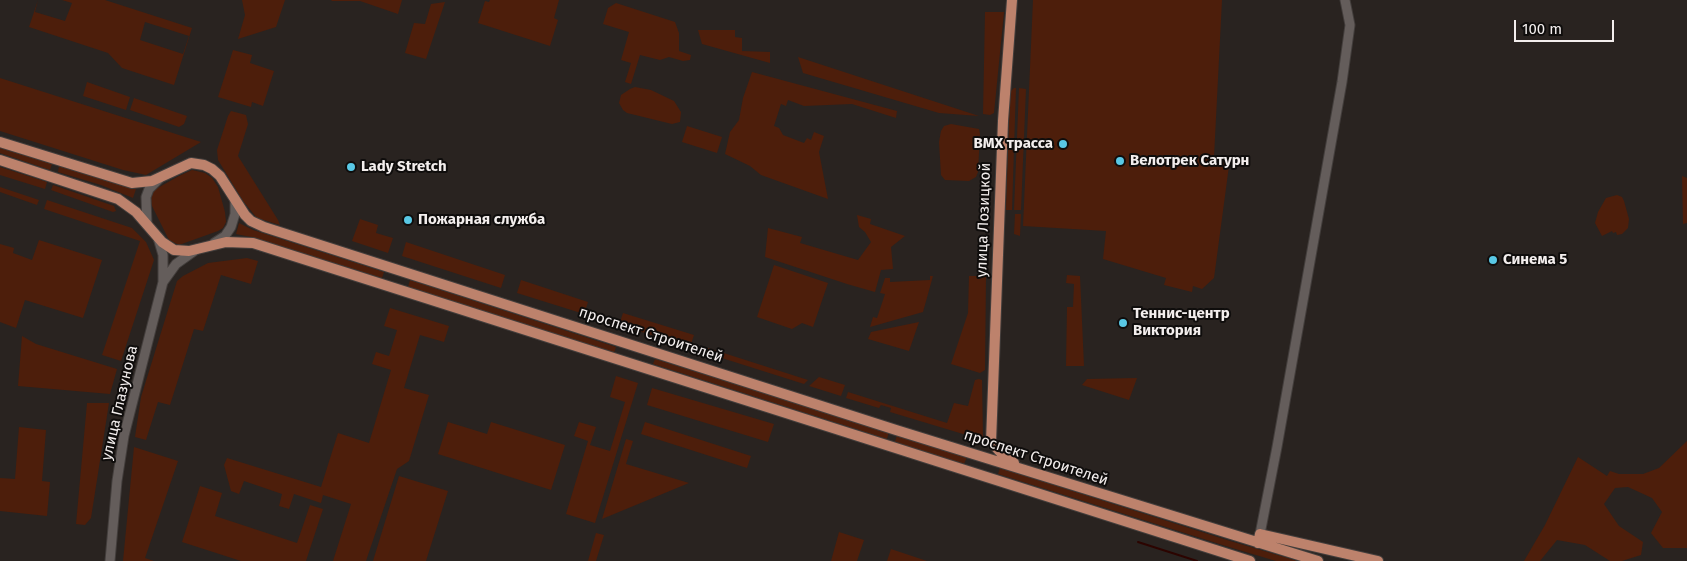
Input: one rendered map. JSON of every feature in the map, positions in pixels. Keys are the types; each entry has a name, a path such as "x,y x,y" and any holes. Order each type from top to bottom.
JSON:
{"main road":[{"name":"улица Лозицкой","path":"991,442 1003,130 1012,0"},
{"name":"проспект Строителей","path":"0,142 132,183 160,178 191,163 201,164 217,173 251,221 264,227 1004,464 1259,539 1318,561"},
{"path":"0,160 118,199 131,207 157,236 174,250 186,251 213,244 233,242 253,243 1250,561"},
{"path":"618,359 624,352 624,342"},
{"path":"649,369 649,360 655,352"},
{"path":"967,470 974,464 975,460 971,453 986,448 991,442 1005,457 1038,474"},
{"path":"994,479 994,469 997,465 1004,464"},
{"path":"1259,539 1378,561"}],"street":[{"path":"1259,539 1342,82 1350,25 1345,0"},
{"path":"147,224 146,198 149,189 160,178"},
{"path":"213,244 225,236 231,227 235,214 235,200"},
{"name":"улица Глазунова","path":"110,561 117,481 124,436 163,282 163,255 157,236"},
{"name":"улица Глазунова","path":"163,282 176,264 199,248"}],"shaded area":[{"path":"38,0 35,12 65,21 72,3 62,0 105,0 192,28 174,85 122,68 108,53 29,27","holes":["145,22 189,36 183,54 140,40"]},
{"path":"242,0 285,0 276,27 238,39 245,15"},
{"path":"332,0 402,0 398,14 360,1"},
{"path":"490,0 559,0 554,18 558,20 550,46 478,23 485,1 489,2"},
{"name":"Велотрек Сатурн","path":"1033,0 1222,0 1214,157 1219,156 1229,166 1214,278 1202,289 1193,286 1192,292 1164,285 1166,278 1103,259 1106,231 1023,226"},
{"path":"445,2 426,59 405,53 414,23 425,24 431,4"},
{"path":"616,3 675,22 679,33 679,51 691,55 690,60 683,61 669,57 660,60 640,55 631,84 625,82 631,63 621,60 629,32 603,24 608,8"},
{"path":"985,12 1004,12 994,113 990,115 983,114"},
{"path":"698,30 735,30 735,37 742,38 742,51 770,52 770,63 702,44"},
{"path":"233,50 252,55 250,63 274,71 263,106 252,102 251,107 218,97"},
{"path":"798,57 979,116 939,113 803,73"},
{"path":"752,72 897,111 896,118 852,104 804,106 788,100 786,106 781,104 774,126 779,128 783,135 804,143 807,138 811,140 814,132 824,136 819,152 828,199 761,175 750,166 725,154 730,132 739,120 743,98"},
{"path":"0,78 201,142 146,175 123,170 0,131"},
{"path":"87,82 130,97 126,110 83,96"},
{"path":"635,87 651,90 674,101 681,112 680,122 672,124 627,113 623,110 619,103 621,95"},
{"path":"1016,88 1012,210 1006,210 1010,92"},
{"path":"1019,88 1026,89 1021,210 1014,210"},
{"path":"134,98 187,116 184,124 179,127 130,110"},
{"path":"231,111 246,115 248,124 238,156 280,225 257,218 243,201 218,160 217,150"},
{"path":"951,124 979,129 978,172 976,177 969,181 945,180 941,175 939,142 941,131 944,126"},
{"path":"687,126 722,137 717,153 682,142"},
{"path":"0,147 52,164 50,170 0,153"},
{"path":"59,166 136,189 133,198 101,185 58,172"},
{"path":"0,167 47,182 45,189 0,175"},
{"path":"192,170 205,173 212,178 218,187 226,222 223,228 218,231 179,245 169,240 151,204 151,197 154,190"},
{"path":"1682,176 1687,178 1687,223 1683,224"},
{"path":"53,185 114,206 116,211 113,212 51,190"},
{"path":"0,187 39,200 37,205 0,192"},
{"path":"1617,195 1622,197 1624,201 1629,219 1628,228 1622,234 1617,235 1616,232 1613,233 1612,231 1602,236 1595,223 1598,212 1606,198"},
{"path":"47,200 132,228 146,242 154,260 121,361 102,355 140,241 44,209"},
{"path":"1015,214 1021,214 1020,236 1014,234"},
{"path":"857,215 871,219 870,224 905,236 891,247 893,269 881,270 875,292 765,257 768,228 802,237 800,243 858,260 871,242 865,232 859,227"},
{"path":"360,219 378,225 376,233 393,238 388,253 352,241"},
{"path":"239,223 253,230 384,272 382,278 236,234"},
{"path":"39,240 102,260 83,318 25,300 16,328 0,322 0,244 14,248 13,253 32,260"},
{"path":"406,242 505,275 501,288 402,256"},
{"path":"247,258 258,261 251,284 221,275 203,331 194,329 170,405 158,402 146,440 135,437 141,397 177,281 208,263"},
{"path":"774,265 828,283 813,327 802,323 792,329 757,317"},
{"path":"1067,275 1080,276 1084,366 1066,366 1067,307 1073,307 1074,284 1066,283"},
{"path":"930,276 933,276 923,312 870,327 873,317 877,318 885,294 880,293 885,278 890,278 890,282 930,280"},
{"path":"969,276 986,276 985,370 980,373 951,364 968,313"},
{"path":"410,280 616,347 614,353 408,287"},
{"path":"521,280 588,302 584,314 517,293"},
{"path":"390,308 449,326 444,342 420,335 404,388 429,395 409,461 397,469 366,561 333,561 351,504 323,495 321,503 294,494 289,509 279,506 282,494 244,481 239,494 231,491 224,465 227,458 321,487 338,433 369,443 391,370 372,364 376,352 389,356 397,330 384,326"},
{"path":"623,313 694,335 690,347 619,325"},
{"path":"919,322 909,351 868,339 871,332"},
{"path":"22,336 36,344 117,369 110,394 18,386"},
{"path":"708,348 808,380 804,384 706,353"},
{"path":"655,359 889,432 887,439 653,364"},
{"path":"616,376 638,383 595,523 566,514 588,441 574,436 579,422 596,427 590,445 610,451 625,402 610,397"},
{"path":"819,377 845,385 841,396 809,386"},
{"path":"1137,378 1129,400 1082,385 1087,379"},
{"path":"975,380 982,380 983,438 973,437 890,412 891,408 881,405 879,408 846,398 848,392 947,423 954,403 968,406"},
{"path":"652,388 774,424 768,442 647,405"},
{"path":"87,403 109,403 91,518 85,525 76,524"},
{"path":"448,422 487,434 491,422 565,445 551,490 438,454"},
{"path":"645,422 751,456 747,468 641,434"},
{"path":"19,427 46,430 42,481 50,482 47,516 0,511 0,478 15,479"},
{"path":"897,435 967,457 964,464 895,442"},
{"path":"626,439 633,441 626,464 689,483 602,519"},
{"path":"1687,441 1687,548 1663,548 1651,533 1662,512 1652,498 1628,487 1615,488 1604,504 1619,526 1643,542 1641,555 1622,561 1610,561 1585,545 1557,540 1540,561 1524,561 1545,525 1578,457 1607,476 1610,471 1619,474 1643,474 1659,468"},
{"path":"134,447 178,461 145,558 154,561 123,561"},
{"path":"1000,468 1298,561 1276,561 1229,547 998,474"},
{"path":"399,476 448,491 426,561 373,561"},
{"path":"200,486 222,493 215,516 297,543 310,505 323,509 306,561 241,561 182,542"},
{"path":"839,532 864,540 857,561 831,561"},
{"path":"596,533 604,535 596,561 588,561"},
{"path":"891,549 927,561 887,561"}],"waterway":[{"path":"1138,542 1197,561"}],"place":[{"name":"BMX трасса","path":"1063,144"},
{"name":"Велотрек Сатурн","path":"1120,161"},
{"name":"Lady Stretch","path":"351,167"},
{"name":"Пожарная служба","path":"408,220"},
{"name":"Синема 5","path":"1493,260"},
{"name":"Теннис-центр Виктория","path":"1123,323"}]}
